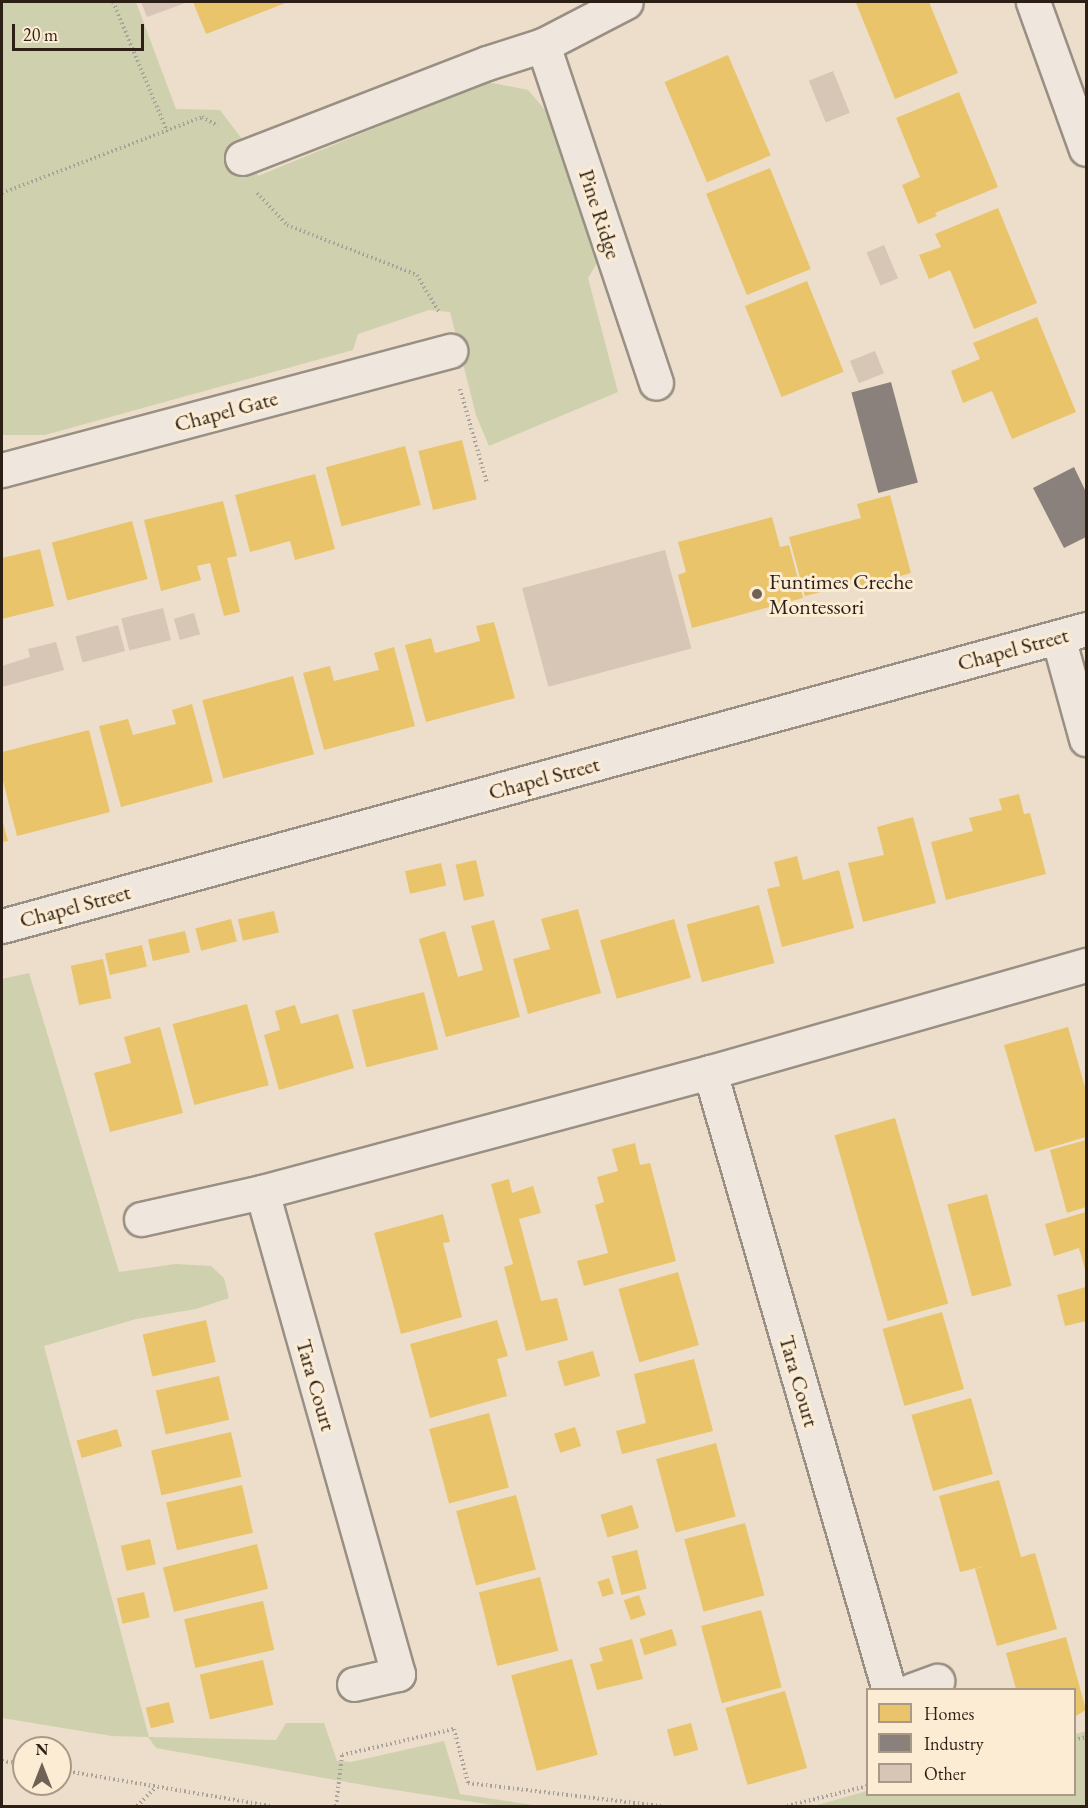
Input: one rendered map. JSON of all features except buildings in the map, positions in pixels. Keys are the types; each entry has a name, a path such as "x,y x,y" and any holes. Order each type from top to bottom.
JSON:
{"street":[{"path":"242,158 487,63 543,45 626,2"},
{"path":"1033,2 1086,149"},
{"name":"Pine Ridge","path":"543,45 656,383"},
{"name":"Chapel Gate","path":"2,470 450,351"},
{"path":"1072,633 1086,739"},
{"name":"Chapel Street","path":"2,926 1072,633"},
{"path":"141,1219 262,1192 710,1072 1086,965"},
{"name":"Tara Court","path":"710,1072 889,1688"},
{"name":"Tara Court","path":"262,1192 398,1674 354,1684"}],"path":[{"path":"113,2 167,131"},
{"path":"2,193 202,117 228,132 260,200 287,225 417,275 438,311 487,483"},
{"path":"336,1806 342,1755 454,1729 468,1783 661,1806"},
{"path":"72,1772 270,1806"},
{"path":"787,1806 866,1786"},
{"path":"137,1806 157,1787"}],"green space":[{"path":"2,2 136,2 176,109 220,110 245,143 258,176 487,82 528,90 546,111 597,263 588,278 618,392 489,446 476,415 450,312 429,310 358,334 353,350 45,435 2,435"},
{"path":"29,973 119,1272 176,1264 211,1266 224,1278 229,1298 196,1309 136,1319 44,1346 149,1737 276,1740 286,1723 324,1723 337,1761 351,1762 444,1741 460,1794 540,1806 499,1806 369,1786 156,1748 148,1737 112,1736 2,1718 2,979"},
{"path":"1086,1731 1086,1806 814,1806 866,1791 866,1796 1076,1796 1076,1734"}],"place":[{"name":"Funtimes Creche Montessori","path":"757,594"}]}
